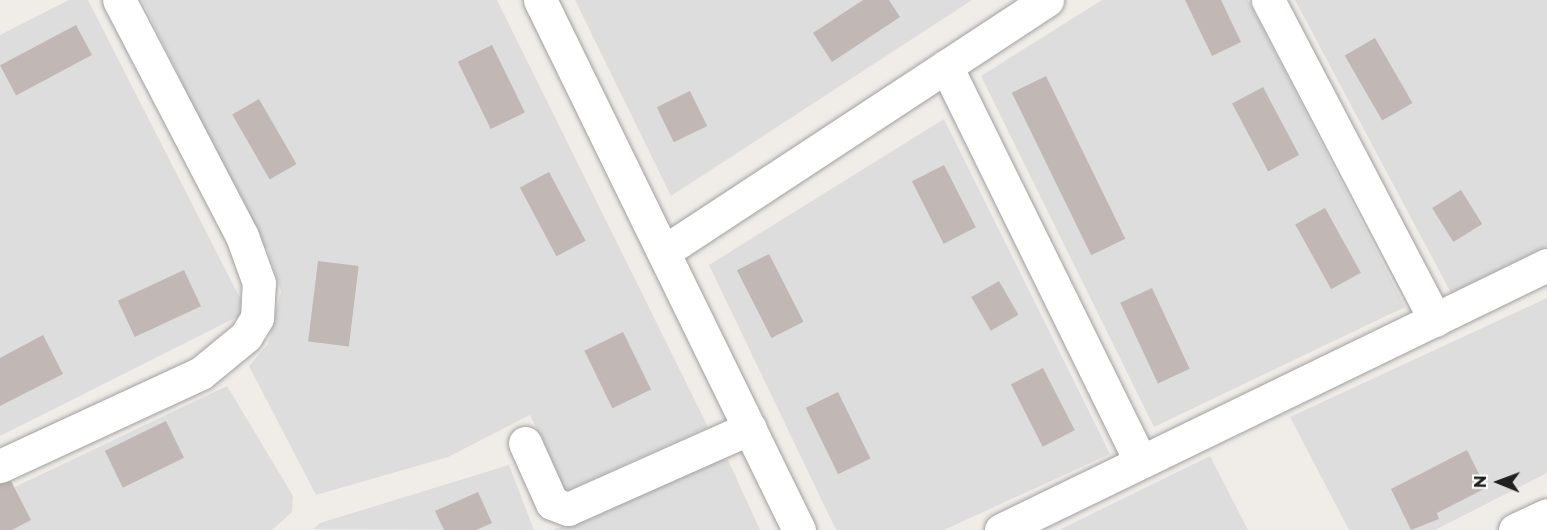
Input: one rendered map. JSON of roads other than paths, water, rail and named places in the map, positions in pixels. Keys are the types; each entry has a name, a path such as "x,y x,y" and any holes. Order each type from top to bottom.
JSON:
{"street":[{"path":"0,466 201,373 246,336 257,318 260,283 242,236 119,0"},
{"path":"540,0 665,251 799,530"},
{"path":"665,251 1047,0"},
{"path":"1268,0 1435,320"},
{"path":"946,66 1141,462"},
{"path":"1001,530 1547,266"},
{"path":"525,443 552,503 568,509 750,428"},
{"path":"1515,530 1547,514"}]}
